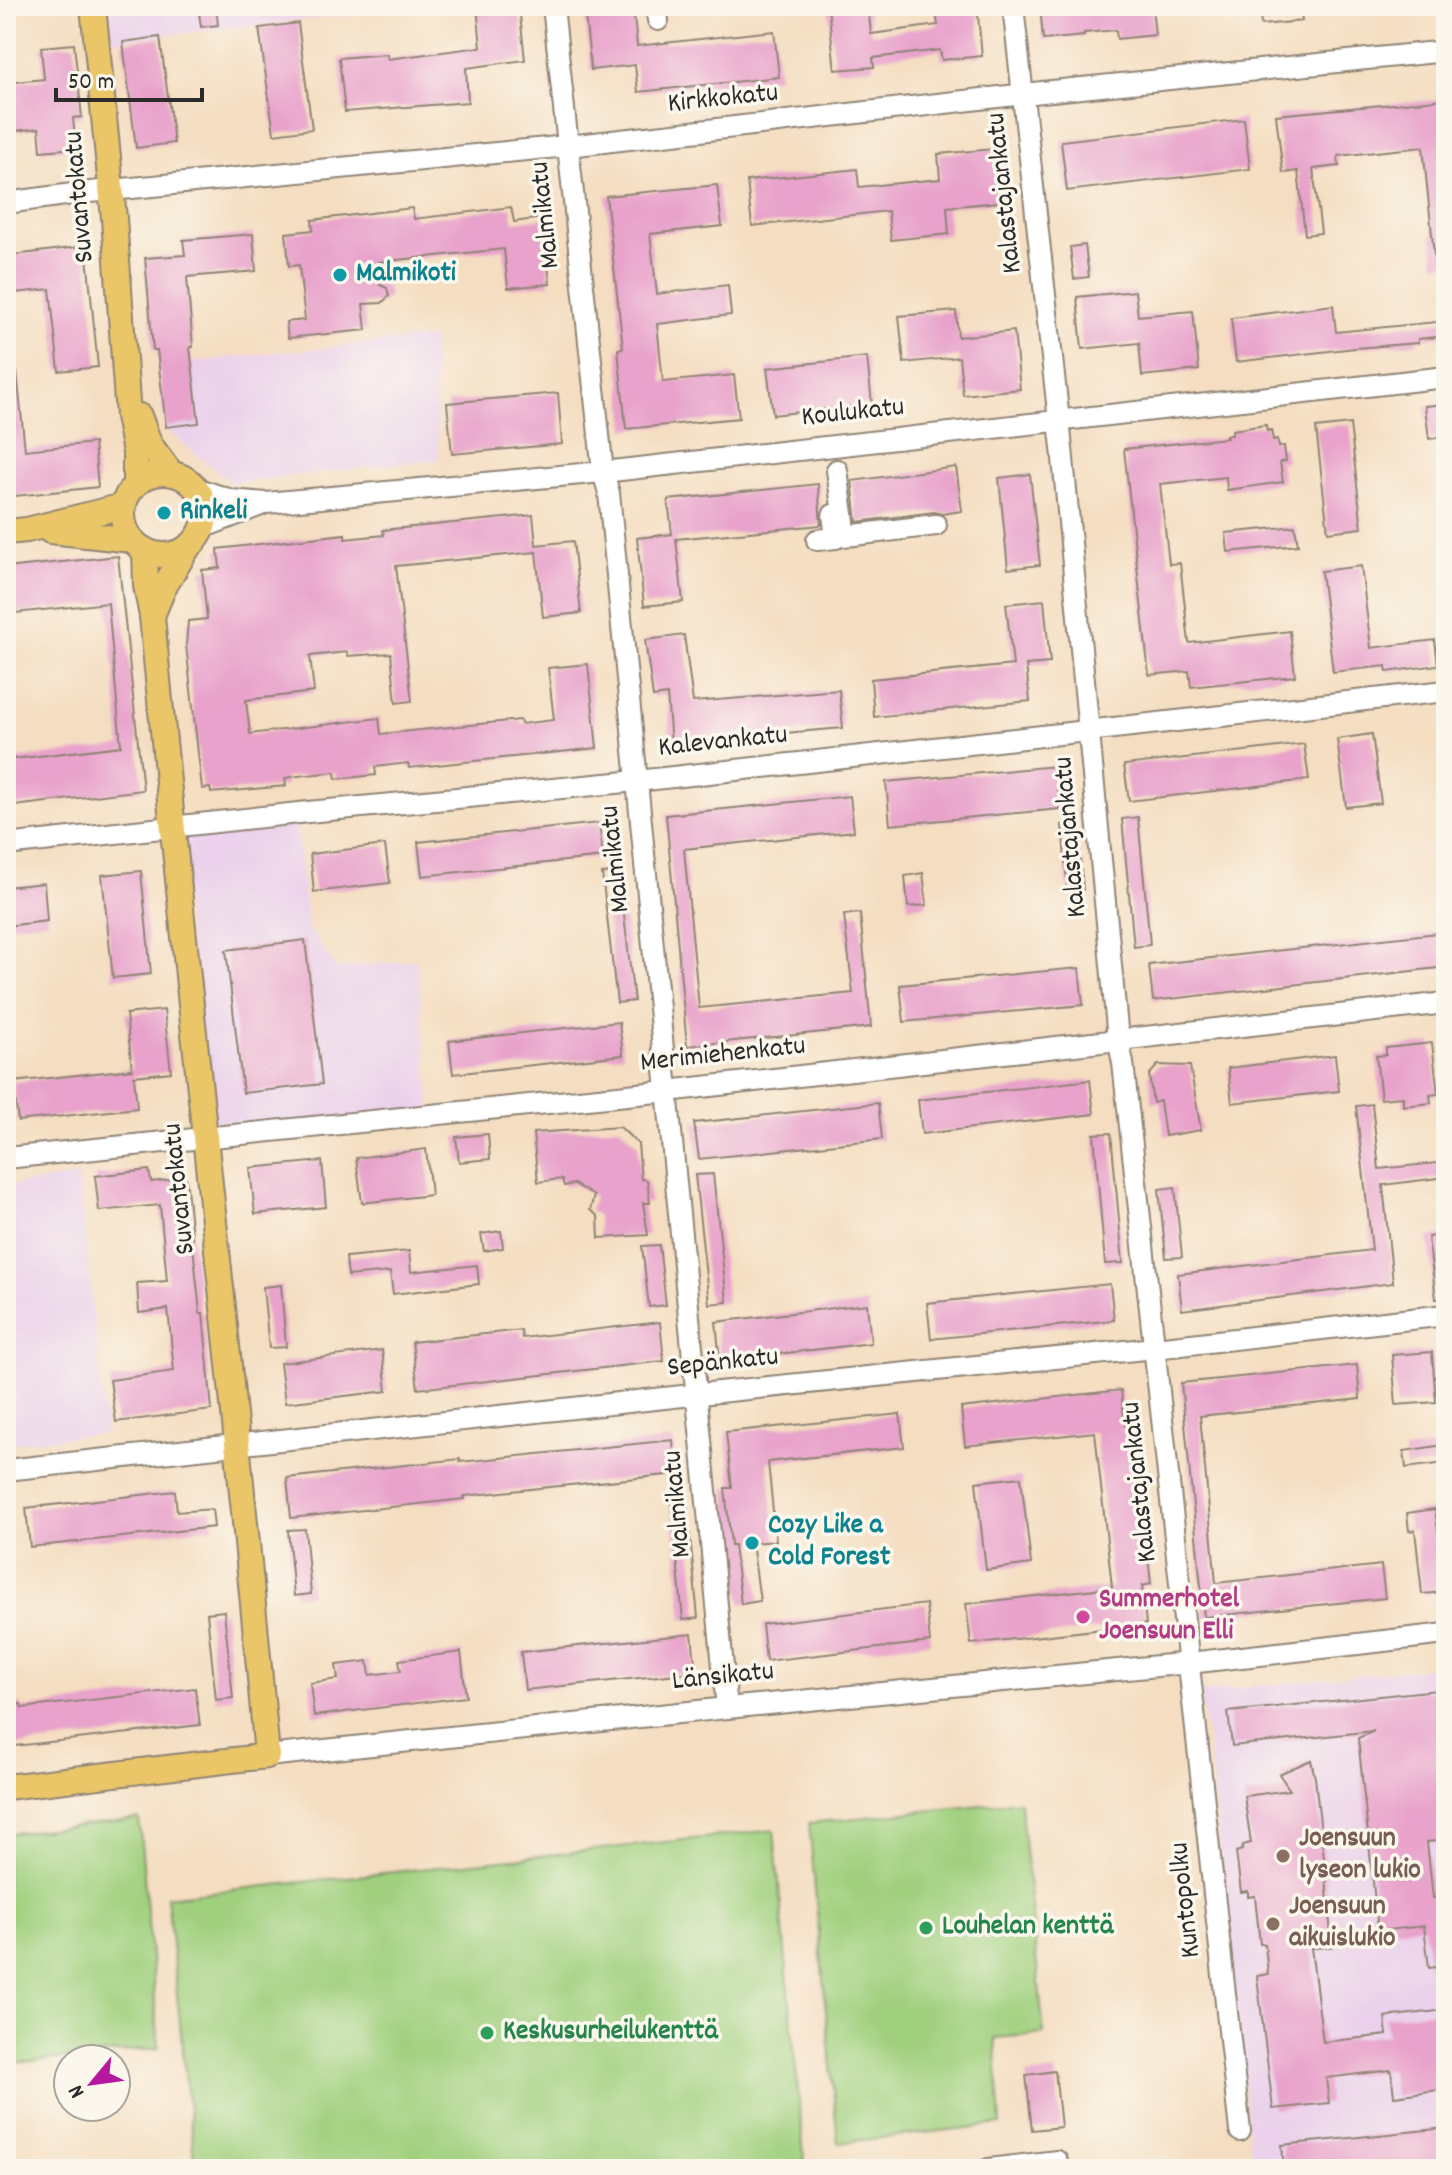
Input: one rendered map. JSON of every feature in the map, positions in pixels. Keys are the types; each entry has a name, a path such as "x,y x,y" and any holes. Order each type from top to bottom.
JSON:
{"main road":[{"name":"Suvantokatu","path":"93,6 112,191 128,416 135,452 135,484"},
{"name":"Suvantokatu","path":"126,382 150,445 171,473"},
{"path":"17,531 74,532 138,545 153,554 172,554 195,538 205,512 195,488 184,478 171,473 152,474 135,484 127,494 123,506 124,524 138,545"},
{"path":"17,531 123,506"},
{"name":"Suvantokatu","path":"152,616 164,587 195,538"},
{"name":"Suvantokatu","path":"138,545 152,616 267,1756"},
{"name":"Länsikatu","path":"6,1787 267,1756"}],"street":[{"name":"Malmikatu","path":"553,6 603,472 609,493 727,1708"},
{"name":"Kalastajankatu","path":"1013,6 1059,421 1118,1039 1189,1663"},
{"name":"Kirkkokatu","path":"6,203 1446,51"},
{"path":"925,84 927,105"},
{"name":"Koulukatu","path":"195,488 231,500 266,503 603,472 1446,377"},
{"path":"817,540 836,538 833,471 846,536 936,525"},
{"name":"Koulukatu","path":"195,538 266,503"},
{"name":"Kalevankatu","path":"6,845 637,781 1446,691"},
{"name":"Merimiehenkatu","path":"6,1158 667,1091 1446,1003"},
{"name":"Sepänkatu","path":"6,1470 1446,1315"},
{"name":"Länsikatu","path":"267,1756 1446,1634"},
{"name":"Kuntopolku","path":"1189,1663 1240,2131"},
{"path":"989,2169 1057,2161 1058,2169"}],"shaded area":[{"path":"97,6 393,6 394,10 101,42"},
{"path":"432,337 439,459 231,483 166,429 157,365"},
{"path":"295,818 308,928 337,969 417,960 431,1112 208,1136 178,830"},
{"path":"78,1176 106,1433 6,1444 6,1186"},
{"path":"1446,1666 1446,2169 1252,2169 1211,1762 1200,1692"}],"green space":[{"name":"Louhelan kenttä","path":"1020,1801 1044,2034 995,2038 1001,2124 838,2143 809,1823"},
{"path":"139,1819 159,2048 132,2051 132,2043 52,2043 52,2059 6,2064 6,1834"},
{"name":"Keskusurheilukenttä","path":"774,1830 805,2169 195,2169 167,1897"}],"building":[{"path":"198,6 216,6 218,25 201,27"},
{"path":"477,6 519,6 525,60 466,68 468,102 345,112 339,58 387,54 388,59 481,47"},
{"path":"584,6 633,6 637,46 774,31 779,77 638,92 635,65 591,70"},
{"path":"828,6 868,6 871,34 938,25 935,6 977,6 982,56 942,60 940,50 873,58 874,67 835,70"},
{"path":"1040,6 1081,6 1082,13 1114,11 1114,6 1152,6 1155,35 1117,39 1116,30 1043,40"},
{"path":"1259,6 1300,6 1302,21 1261,25"},
{"path":"298,23 312,129 274,134 259,28"},
{"path":"160,37 174,143 136,148 123,42"},
{"path":"74,44 82,117 73,118 76,148 41,151 39,128 6,132 6,83 44,79 41,47"},
{"path":"1446,99 1446,263 1435,264 1423,147 1338,156 1339,166 1313,169 1321,233 1305,235 1298,171 1283,173 1276,115"},
{"path":"1244,119 1250,169 1067,191 1061,141"},
{"path":"994,149 999,202 947,207 949,234 891,240 888,211 752,226 747,181 857,169 859,187 940,179 938,154"},
{"path":"717,185 722,226 650,234 657,294 728,285 731,315 657,324 663,382 734,375 739,418 626,429 618,349 623,348 606,196"},
{"name":"Malmikoti","path":"511,207 514,222 543,218 550,284 508,288 504,249 378,262 380,285 387,288 389,296 382,303 363,304 366,330 288,338 286,322 305,320 299,265 289,266 286,233 313,230 312,220 412,208 414,219"},
{"path":"253,234 256,271 187,277 193,347 190,347 199,423 166,427 157,350 153,350 145,258 185,255 183,240"},
{"path":"1085,245 1089,277 1074,279 1070,247"},
{"path":"86,246 98,367 59,371 50,289 6,294 6,256"},
{"path":"1135,291 1138,316 1193,311 1199,370 1142,376 1139,343 1082,349 1077,297"},
{"path":"1333,305 1336,332 1446,321 1446,336 1418,339 1418,343 1236,362 1231,318"},
{"path":"956,311 958,337 1014,331 1020,389 963,395 959,357 904,363 899,316"},
{"path":"867,357 872,404 773,415 767,368"},
{"path":"17,372 25,450 94,443 98,487 6,497 6,373"},
{"path":"558,393 562,444 452,454 447,403"},
{"path":"1446,404 1446,437 1429,439 1425,406"},
{"path":"1350,424 1362,528 1328,532 1316,428"},
{"path":"1266,425 1279,447 1284,446 1286,461 1280,462 1283,482 1227,490 1226,477 1160,484 1169,564 1180,563 1189,643 1290,631 1295,676 1191,687 1189,671 1149,675 1124,449 1227,438 1226,435 1232,435 1232,430"},
{"path":"956,467 962,511 857,522 852,481"},
{"path":"1030,474 1040,565 1008,569 999,478"},
{"path":"818,484 821,525 676,539 683,602 644,606 637,538 672,534 668,500"},
{"path":"533,515 536,545 573,541 581,613 543,617 536,552 396,566 412,701 396,703 391,653 348,656 347,652 310,656 314,692 246,700 250,734 379,718 381,734 520,720 521,724 554,720 548,668 588,664 597,748 409,768 408,763 375,767 376,775 336,779 335,772 298,776 285,778 286,786 211,793 210,788 202,789 186,645 188,621 207,619 202,570 220,568 218,549 345,534 345,539 384,535 383,530"},
{"path":"1295,526 1298,545 1228,552 1226,533"},
{"path":"118,556 143,790 6,807 6,760 121,746 108,603 6,614 6,568"},
{"path":"1361,566 1371,648 1435,640 1438,665 1387,672 1386,666 1333,672 1321,571"},
{"path":"1044,600 1050,663 1026,665 1030,701 874,717 871,679 1013,665 1006,604"},
{"path":"684,635 693,702 839,690 843,728 671,743 667,695 653,697 645,640"},
{"path":"1372,734 1381,803 1346,807 1337,739"},
{"path":"1304,744 1309,780 1129,801 1124,765"},
{"path":"1056,766 1060,809 890,825 886,782"},
{"path":"850,796 854,831 684,849 699,1008 853,993 844,915 860,913 871,1027 687,1046 666,815"},
{"path":"1138,817 1150,945 1134,947 1122,819"},
{"path":"599,823 603,857 422,876 418,842"},
{"path":"1077,824 1083,890 1068,891 1062,825"},
{"path":"385,845 390,883 314,892 310,854"},
{"path":"141,871 151,974 113,978 102,875"},
{"path":"619,872 634,1001 617,1003 602,874"},
{"path":"923,873 927,905 908,907 905,876"},
{"path":"44,883 47,921 6,926 6,887"},
{"path":"1446,932 1446,967 1153,1001 1149,965"},
{"path":"305,940 322,1084 243,1093 226,950"},
{"path":"1079,968 1083,1005 904,1022 900,985"},
{"path":"164,1010 171,1072 134,1076 137,1108 18,1121 13,1082 132,1069 126,1014"},
{"path":"619,1022 623,1055 453,1074 449,1041"},
{"path":"1432,1043 1438,1094 1430,1095 1431,1103 1403,1106 1403,1097 1381,1099 1376,1056 1386,1055 1386,1048"},
{"path":"1335,1055 1339,1091 1232,1103 1228,1068"},
{"path":"1158,1065 1190,1066 1201,1130 1165,1136 1160,1101 1153,1103 1149,1075"},
{"path":"1090,1080 1094,1114 922,1134 918,1100"},
{"path":"878,1103 882,1139 699,1159 694,1123"},
{"path":"1372,1104 1379,1169 1446,1162 1446,1177 1383,1185 1393,1283 1182,1310 1178,1274 1372,1250 1356,1106"},
{"path":"620,1127 638,1144 641,1179 647,1180 650,1203 643,1203 648,1235 599,1238 598,1216 590,1210 594,1196 574,1184 564,1186 562,1179 538,1182 533,1133"},
{"path":"1111,1133 1123,1263 1105,1264 1094,1134"},
{"path":"488,1134 490,1159 459,1162 456,1137"},
{"path":"426,1149 431,1195 362,1203 356,1158"},
{"path":"322,1161 326,1207 255,1214 250,1168"},
{"path":"149,1170 151,1182 186,1178 212,1410 116,1422 110,1380 174,1371 168,1309 139,1313 137,1283 167,1281 160,1205 99,1211 95,1176"},
{"path":"713,1174 727,1302 709,1304 695,1175"},
{"path":"1175,1187 1182,1257 1166,1258 1159,1189"},
{"path":"501,1231 503,1248 484,1251 481,1234"},
{"path":"1446,1235 1446,1299 1436,1299 1428,1237"},
{"path":"659,1245 666,1305 649,1307 642,1246"},
{"path":"409,1251 411,1272 477,1265 479,1284 393,1294 390,1272 348,1276 346,1257"},
{"path":"1110,1284 1114,1320 931,1339 927,1303"},
{"path":"281,1285 286,1347 269,1348 263,1287"},
{"path":"867,1304 871,1343 720,1361 716,1322"},
{"path":"660,1322 664,1361 418,1389 412,1342 521,1330 522,1338"},
{"path":"382,1350 387,1391 285,1403 280,1363"},
{"path":"1432,1352 1436,1402 1396,1405 1392,1355"},
{"path":"1357,1365 1360,1399 1200,1416 1216,1583 1381,1565 1385,1598 1204,1617 1181,1383"},
{"path":"1121,1390 1125,1426 1134,1425 1151,1584 1142,1586 1146,1624 971,1644 966,1604 1112,1587 1095,1432 965,1446 961,1408"},
{"path":"900,1414 904,1447 768,1462 776,1541 752,1543 760,1601 741,1604 725,1488 732,1488 726,1432"},
{"path":"673,1440 676,1474 291,1518 287,1478"},
{"path":"1444,1445 1446,1463 1406,1468 1404,1451"},
{"path":"1021,1477 1031,1564 986,1570 976,1482"},
{"path":"175,1491 177,1512 212,1509 214,1527 30,1547 26,1508"},
{"path":"686,1494 698,1618 683,1620 671,1496"},
{"path":"1435,1509 1441,1552 1446,1551 1446,1592 1422,1594 1415,1530 1409,1531 1407,1513"},
{"path":"305,1529 311,1594 294,1596 288,1530"},
{"path":"926,1604 930,1642 766,1661 762,1624"},
{"path":"224,1611 233,1698 216,1700 207,1613"},
{"path":"692,1634 696,1672 525,1690 521,1652"},
{"path":"461,1652 466,1697 314,1716 310,1683 338,1679 336,1665 368,1661 370,1675 401,1671 399,1660"},
{"path":"195,1688 200,1725 6,1747 6,1705 21,1704 22,1708"},
{"path":"1446,1689 1446,1840 1427,1842 1433,1898 1446,1897 1446,1966 1429,1968 1424,1926 1378,1931 1358,1738 1374,1731 1232,1746 1228,1712"},
{"path":"1311,1760 1332,1947 1311,1948 1323,2042 1387,2035 1385,2017 1446,2010 1446,2089 1394,2096 1391,2070 1326,2078 1329,2103 1273,2109 1257,1976 1268,1974 1265,1944 1260,1944 1255,1896 1248,1897 1248,1891 1241,1892 1236,1852 1242,1850 1243,1845 1251,1843 1244,1796 1290,1790 1279,1774"},
{"path":"1055,2071 1061,2127 1032,2130 1026,2075"},
{"path":"1446,2128 1446,2169 1284,2169 1282,2145"}],"place":[{"name":"Malmikoti","path":"340,275"},
{"name":"Rinkeli","path":"164,513"},
{"name":"Cozy Like a Cold Forest","path":"752,1543"},
{"name":"Summerhotel Joensuun Elli","path":"1083,1617"},
{"name":"Joensuun lyseon lukio","path":"1283,1856"},
{"name":"Joensuun aikuislukio","path":"1273,1924"},
{"name":"Louhelan kenttä","path":"926,1928"},
{"name":"Keskusurheilukenttä","path":"487,2033"}]}
